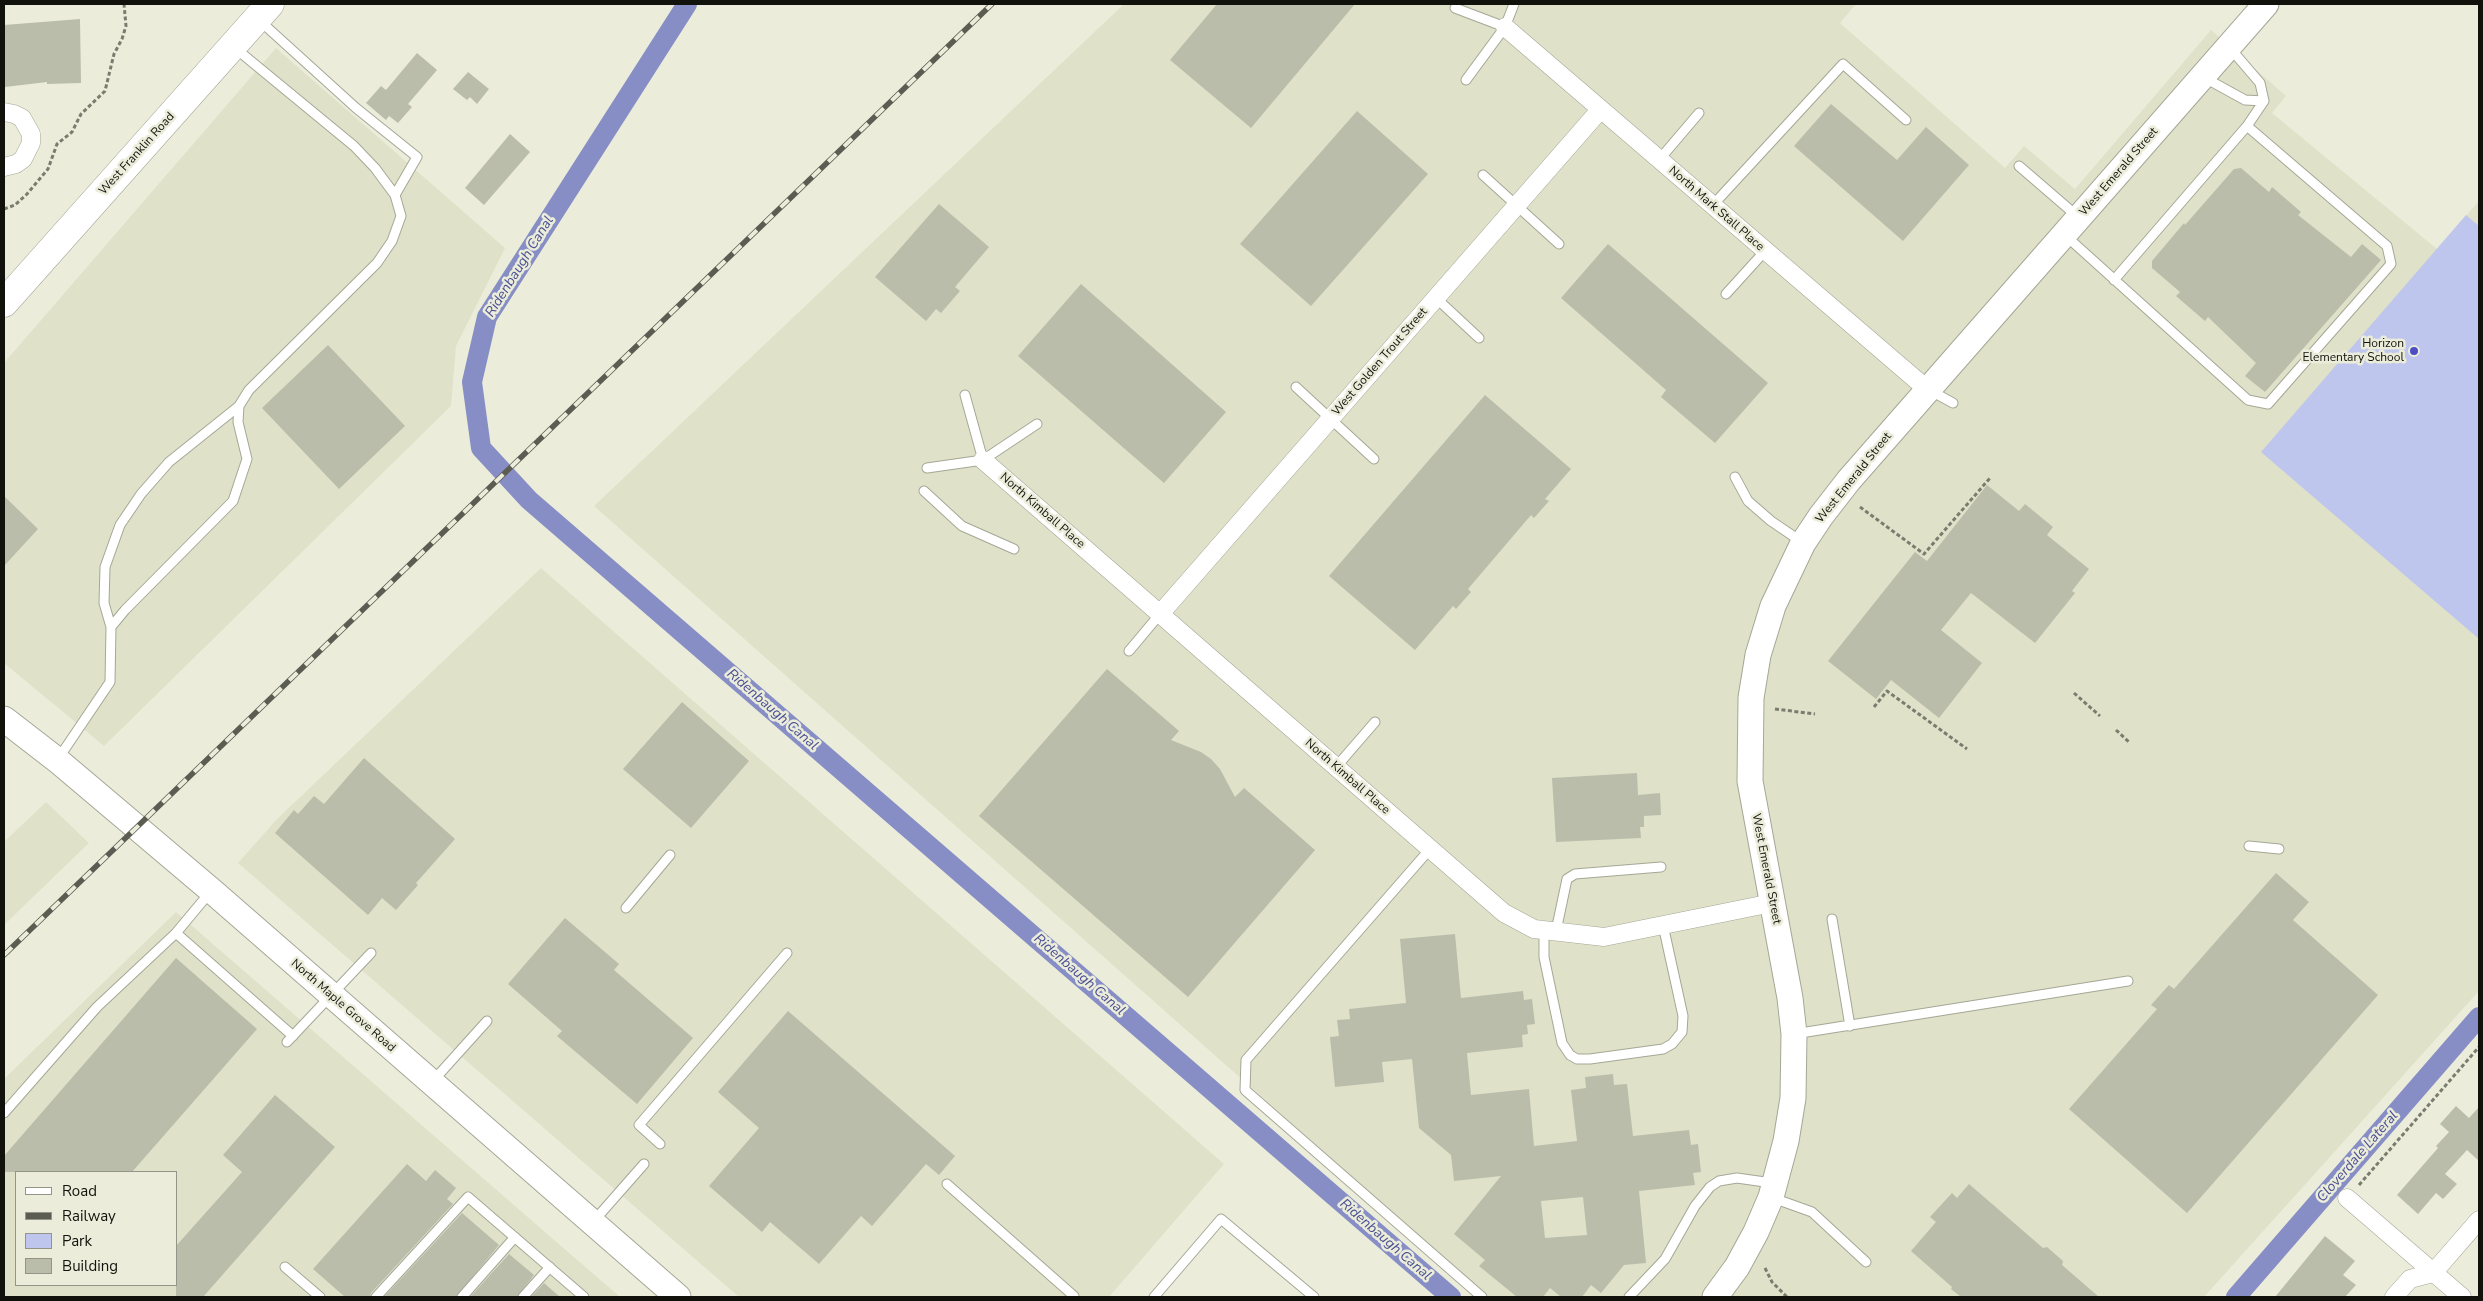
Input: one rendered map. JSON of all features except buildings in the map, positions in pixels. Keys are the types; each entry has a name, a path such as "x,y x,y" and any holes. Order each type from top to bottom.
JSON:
{"main road":[{"name":"West Emerald Street","path":"1715,1297 1737,1267 1756,1232 1773,1190 1786,1141 1794,1098 1794,1034 1790,998 1750,780 1751,698 1758,655 1773,606 1803,543 1849,480 2266,4"},
{"name":"West Franklin Road","path":"4,303 263,11"},
{"name":"North Maple Grove Road","path":"4,718 58,760 212,891 330,996 678,1297"}],"street":[{"name":"North Mark Stall Place","path":"1505,27 1928,390"},
{"name":"West Golden Trout Street","path":"1160,614 1600,110"},
{"path":"4,112 22,118 31,134 31,143 23,159 16,164 4,167"},
{"name":"North Kimball Place","path":"983,460 1504,913 1534,929 1604,937 1772,903"},
{"path":"2347,1198 2462,1297"},
{"path":"2394,1297 2410,1279 2433,1273 2479,1220"}],"lane":[{"path":"1466,80 1505,27 1514,4"},
{"path":"1455,8 1505,27"},
{"path":"263,11 356,108 417,157 395,195"},
{"path":"58,760 110,682 111,627 104,603 104,567 120,525 141,494 169,462 239,406 249,390 376,263 392,241 401,216 395,195 354,146 233,46"},
{"path":"2114,280 2247,126 2264,101 2260,83 2229,46"},
{"path":"1712,206 1843,64 1906,120"},
{"path":"2202,77 2245,100 2264,101"},
{"path":"1659,160 1700,113"},
{"path":"2019,166 2072,226 2114,280 2248,400 2268,404 2391,264 2387,246 2247,126"},
{"path":"1483,175 1558,244"},
{"path":"1726,294 1765,250"},
{"path":"1436,298 1479,338"},
{"path":"1296,387 1374,459"},
{"path":"1928,390 1953,403"},
{"path":"965,395 983,460"},
{"path":"111,627 125,610 233,501 247,459 238,422 239,406"},
{"path":"927,468 983,460 1037,424"},
{"path":"1735,478 1748,501 1770,521 1803,543"},
{"path":"924,491 962,526 1014,549"},
{"path":"1129,651 1160,614"},
{"path":"1336,767 1375,722"},
{"path":"2249,846 2279,850"},
{"path":"1430,848 1246,1060 1244,1090 1482,1297"},
{"path":"626,908 670,855"},
{"path":"1661,867 1576,874 1567,879 1550,931 1544,957 1562,1043 1570,1055 1577,1059 1590,1059 1663,1049 1672,1044 1682,1032 1683,1016 1663,925"},
{"path":"4,1113 97,1007 176,932 212,891"},
{"path":"1832,919 1850,1026"},
{"path":"176,932 290,1039 371,953"},
{"path":"660,1144 639,1125 787,953"},
{"path":"1794,1034 2128,981"},
{"path":"431,1083 487,1021"},
{"path":"592,1223 644,1164"},
{"path":"1629,1297 1665,1259 1696,1206 1710,1187 1719,1181 1737,1178 1773,1190 1812,1212 1866,1262"},
{"path":"948,1184 1074,1296"},
{"path":"376,1297 468,1197 584,1297"},
{"path":"1154,1297 1221,1219 1314,1297"},
{"path":"462,1297 515,1237"},
{"path":"285,1267 320,1297"},
{"path":"523,1297 550,1267"}],"path":[{"path":"4,209 15,205 27,194 48,169 58,144 72,132 81,114 105,91 112,59 126,26 124,4"},
{"path":"1860,507 1924,554 1990,478"},
{"path":"1874,707 1887,691 1967,749"},
{"path":"2074,693 2100,716"},
{"path":"1775,709 1815,714"},
{"path":"2116,730 2129,742"},
{"path":"2359,1185 2479,1047"},
{"path":"1765,1268 1772,1282 1787,1297"}],"shaded area":[{"path":"1124,4 1856,4 1840,23 2005,168 2024,146 2075,189 2211,30 2286,96 2272,113 2437,249 2479,201 2479,991 2204,1297 1488,1297 594,506"},
{"path":"276,48 505,248 456,346 451,406 104,746 4,663 4,363"},
{"path":"541,568 1224,1164 1109,1297 739,1297 238,863 277,819"},
{"path":"46,802 89,843 4,925 4,842"},
{"path":"176,912 620,1297 4,1297 4,1079"}],"green space":[{"name":"Horizon Elementary School","path":"2466,215 2479,226 2479,639 2261,452"}],"waterway":[{"name":"Ridenbaugh Canal","path":"687,4 487,317 472,382 481,448 529,500 1451,1297"},
{"name":"Cloverdale Lateral","path":"2236,1297 2479,1017"}],"railway":[{"path":"4,955 992,4"}],"place":[{"name":"Horizon Elementary School","path":"2414,351"}]}
